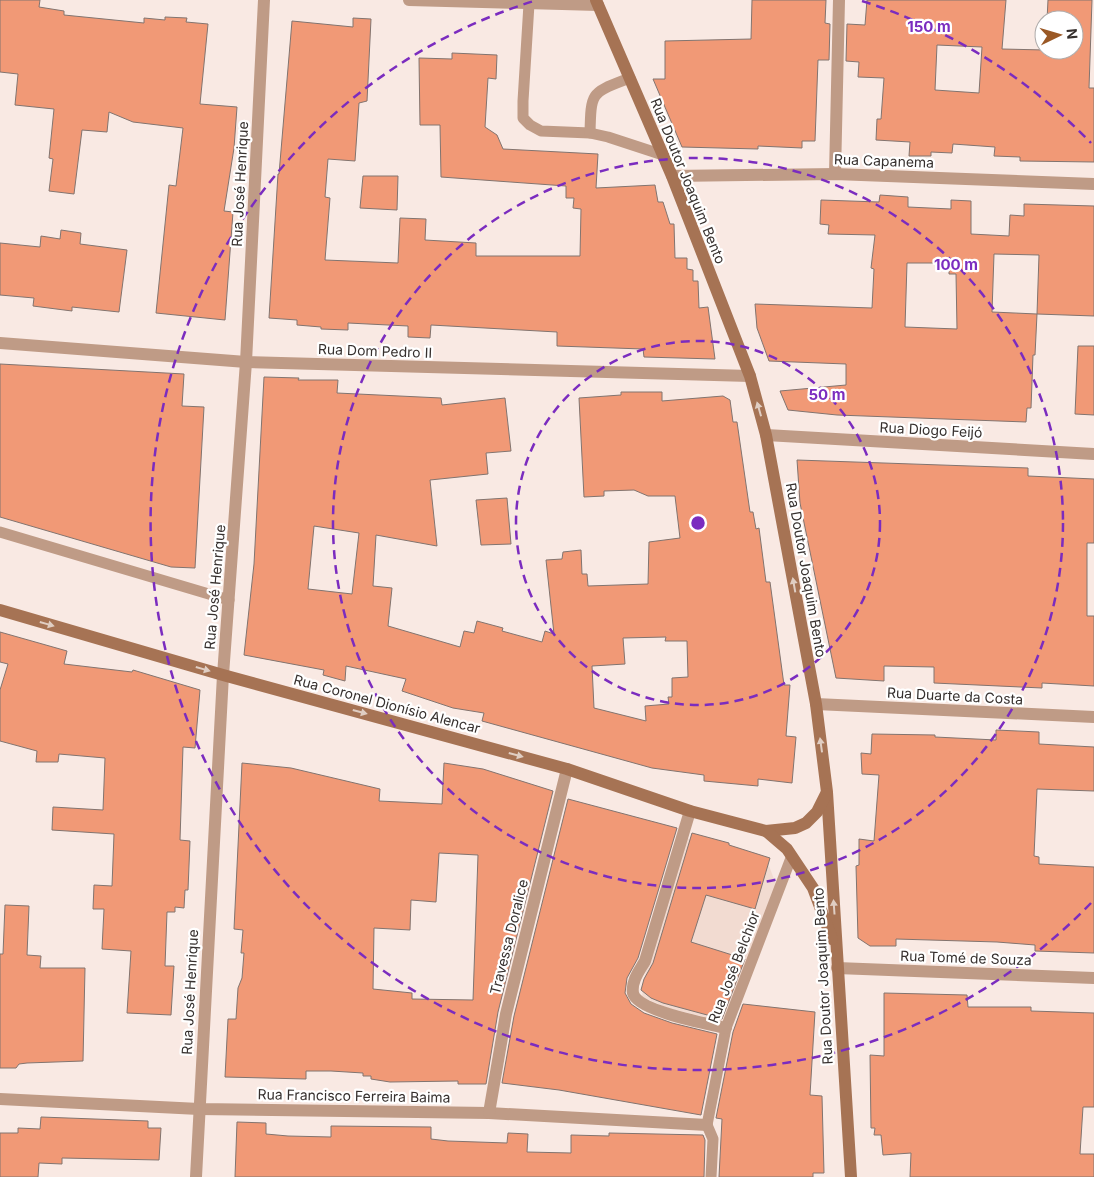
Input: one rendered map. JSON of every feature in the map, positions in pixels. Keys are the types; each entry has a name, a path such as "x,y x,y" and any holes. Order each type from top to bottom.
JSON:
{"main road":[{"name":"Rua Doutor Joaquim Bento","path":"597,3 672,176 750,376 766,435 816,704 827,792 851,1177"},
{"name":"Rua Coronel Dionísio Alencar","path":"0,610 222,675 566,769 690,811 766,831 795,828 806,823 817,812 827,792"},
{"name":"Rua Coronel Dionísio Alencar","path":"766,831 787,849 791,858 813,888 837,962"}],"street":[{"name":"Rua José Henrique","path":"196,1177 222,675 246,362 264,0"},
{"path":"409,0 529,4 597,3"},
{"path":"835,174 839,0"},
{"name":"Rua Capanema","path":"672,176 835,174 1094,184"},
{"name":"Rua Dom Pedro II","path":"0,343 246,362 750,376"},
{"name":"Rua Diogo Feijó","path":"766,435 1094,454"},
{"name":"Rua Duarte da Costa","path":"816,704 1094,717"},
{"name":"Travessa Doralice","path":"488,1113 506,1014 566,769"},
{"path":"690,811 645,961 634,981 633,991 637,1000 650,1006 671,1014 726,1028"},
{"name":"Rua Tomé de Souza","path":"837,962 1094,978"},
{"name":"Rua Francisco Ferreira Baima","path":"0,1099 199,1109 488,1113 707,1125"}],"lane":[{"path":"529,4 523,118 530,125 541,130 590,133 663,155"},
{"path":"590,133 591,105 595,94 601,89 630,78"},
{"path":"0,532 229,600"},
{"name":"Rua José Belchior","path":"712,1177 713,1139 707,1125 726,1028 791,858"}],"shaded area":[{"path":"686,838 766,858 777,887 725,1022 668,1008 642,997 644,978"}],"building":[{"path":"0,0 40,0 39,7 64,11 64,15 144,23 144,18 165,20 165,17 187,18 186,22 208,24 200,104 237,107 234,148 224,211 233,212 225,320 156,313 169,185 176,186 183,128 133,122 109,112 107,132 82,130 74,194 49,191 53,159 49,158 54,109 15,105 18,74 0,72"},
{"path":"752,0 826,0 825,23 830,24 829,60 818,60 815,141 802,141 802,148 758,146 758,149 682,147 653,79 665,79 665,41 751,39"},
{"path":"867,0 1006,0 1002,49 1034,50 1034,60 1084,60 1084,10 1048,10 1048,0 1092,0 1089,88 1094,88 1094,162 1020,161 1020,157 994,156 995,147 953,144 952,153 931,152 931,156 909,156 910,142 876,140 877,119 881,119 884,78 858,77 859,62 846,61 847,24 865,25","holes":["937,45 982,47 979,93 935,90"]},
{"path":"353,18 371,19 367,101 359,103 355,161 328,159 325,197 330,198 325,260 398,263 400,218 426,219 425,240 476,243 476,256 580,256 581,209 573,208 574,198 566,198 566,186 441,177 440,125 420,125 419,58 452,59 452,53 497,55 496,79 488,78 485,127 497,135 503,149 598,154 596,188 655,185 658,202 663,202 670,224 674,224 675,258 687,258 687,269 693,270 693,281 698,281 699,308 708,307 715,359 644,357 643,349 557,346 557,332 431,325 430,338 408,337 408,326 348,323 348,330 321,329 321,327 297,325 297,320 269,318 278,174 292,21 353,27"},
{"path":"363,176 398,176 397,210 360,208"},
{"path":"880,195 908,197 908,207 951,209 951,200 971,201 971,234 1009,236 1010,215 1024,216 1024,204 1094,206 1094,316 1037,314 1031,408 1027,408 1026,422 837,415 788,410 780,391 846,385 846,364 769,361 757,328 755,304 872,308 874,269 871,268 875,235 828,234 829,225 820,224 821,200 879,202","holes":["994,254 1039,255 1037,314 992,312","907,263 949,263 949,274 956,274 957,329 905,327"]},
{"path":"61,230 81,233 80,244 127,250 119,312 72,307 72,311 33,306 34,298 0,295 0,243 40,247 41,236 60,239"},
{"path":"1078,346 1094,346 1094,415 1075,414"},
{"path":"0,364 184,374 182,406 204,407 195,568 171,567 0,517"},
{"path":"264,377 299,378 298,380 338,380 337,393 441,398 442,405 505,398 511,451 486,453 488,474 430,480 437,546 376,535 373,586 392,588 388,626 460,647 464,631 474,633 477,621 503,628 502,631 542,642 545,631 554,634 546,560 562,559 563,552 581,550 582,574 587,574 588,586 648,584 649,542 680,538 675,496 648,496 634,490 604,491 604,496 584,497 579,398 621,395 621,392 662,392 662,401 723,396 730,400 733,422 737,422 750,512 753,512 756,529 759,528 766,582 770,582 784,685 790,685 786,736 796,737 792,783 758,779 758,786 704,781 704,775 652,768 482,721 484,713 453,708 402,691 406,679 346,666 345,681 323,675 324,670 244,655 254,564","holes":["314,526 359,533 352,594 308,589","666,637 665,641 687,641 688,677 672,678 672,697 668,697 669,704 645,706 646,721 594,708 592,666 625,664 623,638"]},
{"path":"797,460 1028,468 1028,476 1094,479 1094,543 1087,543 1087,616 1094,616 1094,686 1042,683 1042,688 934,683 934,667 884,666 884,681 836,678 800,503"},
{"path":"507,498 511,544 481,545 476,500"},
{"path":"0,632 67,651 64,664 132,672 133,670 200,690 195,748 183,747 180,840 190,841 188,890 185,890 184,908 175,907 175,912 167,912 165,966 174,966 171,1015 127,1013 131,951 102,949 104,909 93,909 94,885 112,886 114,834 52,830 53,807 103,810 105,758 59,754 58,762 36,762 37,751 0,741 0,690 8,664 0,662"},
{"path":"996,730 1039,732 1039,744 1094,747 1094,791 1037,789 1034,856 1039,857 1039,864 1094,867 1094,953 1035,951 1035,945 997,942 896,939 896,946 870,946 858,938 856,866 859,865 859,839 874,841 879,775 862,774 861,753 871,754 872,734 935,735 935,737 996,740"},
{"path":"242,763 291,768 380,789 379,801 442,804 444,763 483,769 553,791 498,1012 486,1084 458,1084 458,1081 390,1082 371,1079 371,1076 363,1076 363,1073 331,1071 306,1071 306,1079 225,1077 228,1019 236,1019 238,988 242,978 244,953 241,953 243,930 234,929","holes":["439,853 478,855 473,1000 412,999 412,993 373,989 374,928 410,930 411,900 436,902"]},
{"path":"568,799 677,828 638,958 627,978 625,993 631,1004 644,1013 672,1023 717,1034 701,1115 559,1090 502,1083 514,1016"},
{"path":"692,833 729,843 729,845 770,858 755,909 706,895 691,942 745,959 722,1019 663,1003 651,998 641,990 644,979 653,963"},
{"path":"5,905 29,906 27,955 41,956 40,968 85,968 83,1061 27,1063 19,1064 16,1068 0,1068 0,954 3,954"},
{"path":"884,993 967,995 968,1007 1031,1007 1031,1011 1094,1013 1094,1107 1083,1107 1080,1154 1094,1154 1094,1177 910,1177 911,1153 883,1155 881,1135 874,1135 875,1128 871,1128 870,1055 884,1056"},
{"path":"743,1004 815,1012 810,1095 822,1096 824,1173 813,1173 813,1177 719,1177 722,1119 716,1118 733,1032"},
{"path":"41,1117 148,1121 148,1128 161,1128 159,1160 62,1158 62,1164 39,1163 38,1177 0,1177 0,1133 18,1133 18,1128 40,1129"},
{"path":"237,1122 266,1123 266,1134 288,1136 331,1137 331,1126 431,1127 431,1139 448,1141 507,1143 508,1133 528,1134 527,1152 571,1153 571,1135 609,1136 609,1133 703,1135 705,1140 704,1177 235,1177"}]}
